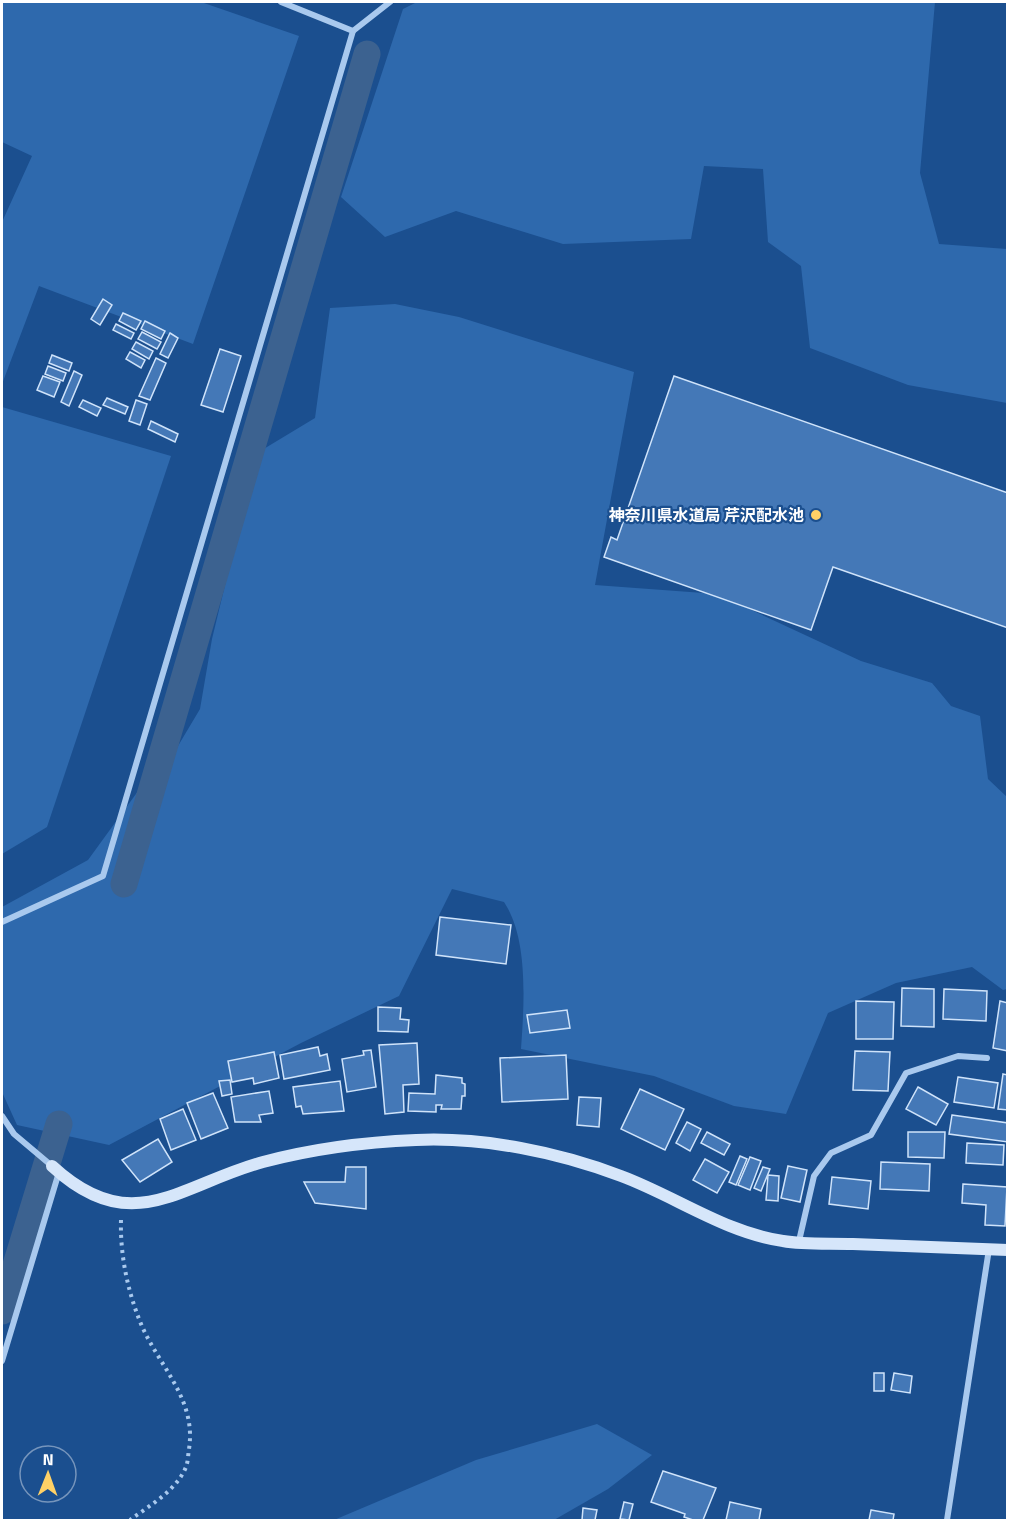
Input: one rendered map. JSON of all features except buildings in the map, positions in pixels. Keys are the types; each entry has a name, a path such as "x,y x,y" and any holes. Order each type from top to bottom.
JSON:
{"street":[{"path":"281,2 353,31"},
{"path":"2,922 103,876 353,31 390,2"},
{"path":"799,1242 814,1176 831,1154 871,1135 906,1073 958,1056 987,1058"},
{"path":"2,1116 14,1134 56,1169 97,1198 122,1205 154,1203 263,1162 339,1147 417,1140 491,1143 559,1157 621,1176 735,1227 783,1241 1008,1250"},
{"path":"2,1361 56,1169"},
{"path":"947,1521 989,1249"}],"path":[{"path":"122,1205 121,1239 131,1293 140,1321 189,1413 190,1441 187,1467 172,1488 130,1521"}],"shaded area":[{"path":"2,2 201,2 299,36 193,344 39,286 2,384 2,222 32,156 2,142"},
{"path":"417,2 935,2 920,173 939,244 1007,249 1007,403 908,385 810,348 801,266 768,242 763,169 704,166 691,239 563,244 456,211 385,237 341,197 403,9"},
{"path":"395,304 459,317 634,372 595,585 717,594 861,661 932,683 951,706 980,716 988,779 1007,797 1007,989 1003,990 972,967 896,983 828,1013 786,1114 734,1106 654,1076 521,1049 523,973 518,935 512,917 504,902 452,889 399,996 301,1043 109,1145 17,1125 2,1092 2,907 88,860 149,776 175,751 200,709 212,639 257,453 315,418 330,308"},
{"path":"2,407 171,456 47,827 2,854"},
{"path":"597,1424 652,1455 608,1489 554,1520 334,1520 476,1460"}],"waterway":[{"path":"124,884 367,54"},
{"path":"2,1311 59,1124"}],"place":[{"name":"神奈川県水道局 芹沢配水池","path":"816,515"}]}
